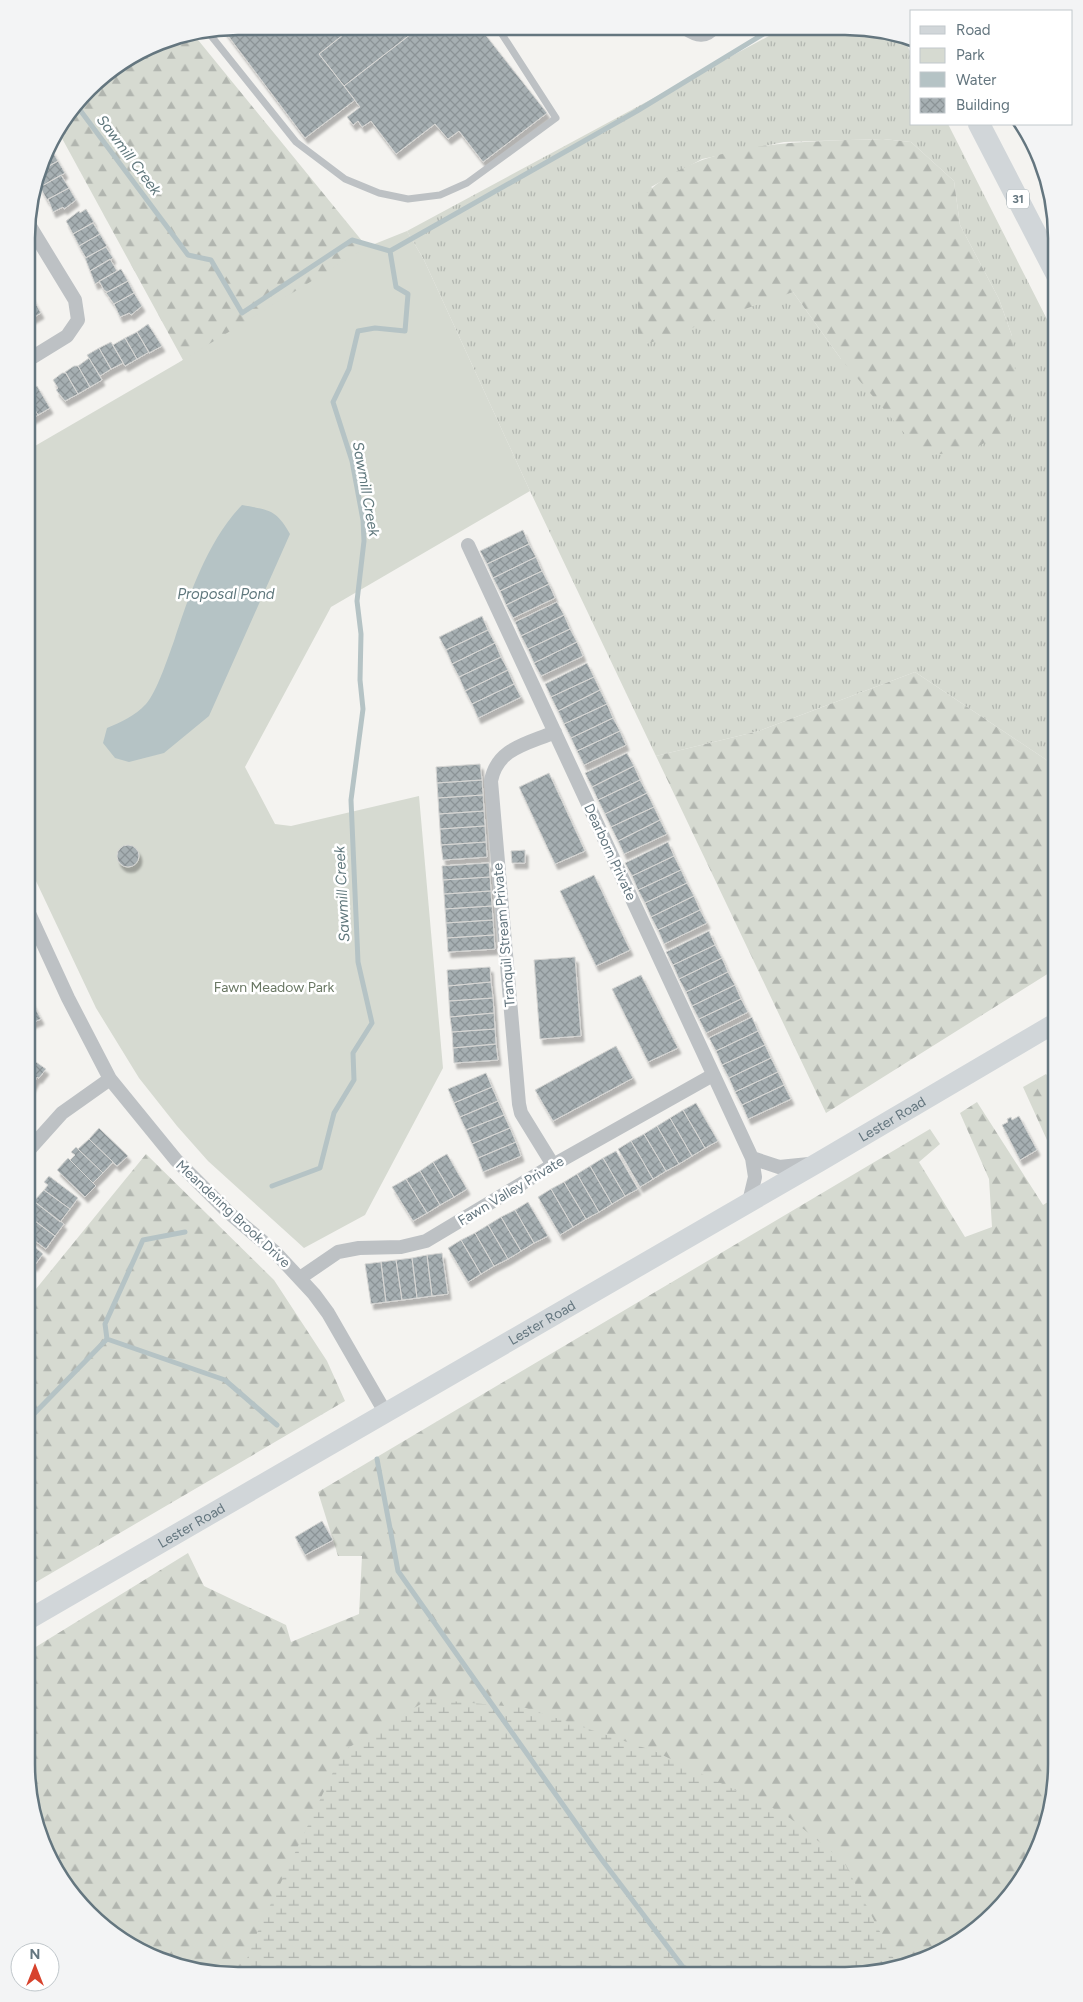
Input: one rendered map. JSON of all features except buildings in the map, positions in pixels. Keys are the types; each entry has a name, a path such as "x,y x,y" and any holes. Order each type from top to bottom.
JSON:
{"main road":[{"name":"31","path":"981,125 1048,257"},
{"name":"Lester Road","path":"35,1616 819,1162 1048,1027"}],"street":[{"path":"35,234 75,300 78,320 67,336 35,356"},
{"name":"Dearborn Private","path":"468,545 752,1158 755,1178 749,1202"},
{"name":"Tranquil Stream Private","path":"553,1165 521,1113 519,1104 491,780 494,766 504,754 555,732"},
{"name":"Meandering Brook Drive","path":"35,926 68,998 110,1079 176,1160 199,1184 275,1252 300,1278 328,1313 385,1412"},
{"name":"Fawn Valley Private","path":"300,1278 338,1252 359,1248 401,1248 426,1241 553,1165 713,1075"},
{"path":"35,1143 62,1113 110,1079"},
{"path":"752,1158 779,1167 819,1162"}],"lane":[{"path":"212,37 296,142 345,179 379,193 408,199 440,195 467,183 556,118 503,35"},
{"path":"689,35 695,39 713,35"}],"green space":[{"path":"771,35 859,35 907,45 910,51 910,125 949,125 1048,321 1048,761 915,672 759,731 656,756 530,491 424,260 407,231","holes":["883,139 911,142 954,181 960,225 999,299 1012,336 841,359 793,292 651,187 702,159 784,142"]},
{"path":"197,39 367,247 418,289 35,472 183,360 61,137 77,114 94,94 125,69 160,50"},
{"path":"883,139 911,142 954,181 960,225 999,299 1012,336 1017,392 1007,431 971,450 932,455 917,448 841,359 793,292 638,347 638,202 661,181 689,166 719,155 752,148 786,143"},
{"name":"Fawn Meadow Park","path":"407,231 424,260 530,491 331,607 245,767 275,824 291,826 419,796 443,1068 365,1215 304,1248 208,1161 139,1078 96,1008 35,879 35,446 183,360 367,247"},
{"path":"915,672 1048,761 1048,974 826,1113 656,756 759,731"},
{"path":"1046,1074 1048,1077 1048,1142 1023,1087"},
{"path":"977,1102 1043,1205 1048,1202 1048,1778 1041,1817 1033,1842 1014,1877 989,1908 958,1933 923,1952 898,1960 859,1967 224,1967 185,1960 160,1952 125,1933 94,1908 62,1866 50,1842 39,1804 35,1778 35,1647 188,1553 204,1586 286,1625 291,1642 359,1614 362,1556 338,1556 318,1492 930,1129 940,1144 919,1162 965,1237 992,1227 989,1179 960,1113"},
{"path":"146,1154 274,1280 327,1361 345,1401 35,1583 35,1290"},
{"path":"429,1699 526,1708 654,1751 785,1814 844,1862 895,1961 859,1967 244,1967 258,1931 343,1751"}],"water":[{"name":"Proposal Pond","path":"242,505 259,508 276,515 290,534 209,716 164,753 129,762 115,758 103,743 107,728 133,715 150,699 162,674 186,605 209,551 230,519"}],"waterway":[{"path":"390,251 637,111 762,35"},
{"name":"Sawmill Creek","path":"80,110 188,255 211,260 242,313 352,240 390,251 396,287 408,294 405,331 375,328 358,331 349,369 333,402 352,461 363,520 364,541 357,601 361,634 360,680 363,709 351,800 358,962 372,1023 353,1053 354,1080 334,1113 320,1168 272,1186"},
{"name":"Sawmill Creek","path":"35,1413 107,1339 105,1324 143,1240 185,1232"},
{"path":"107,1339 225,1380 277,1425"},
{"path":"377,1459 398,1571 602,1860 683,1967"}]}
